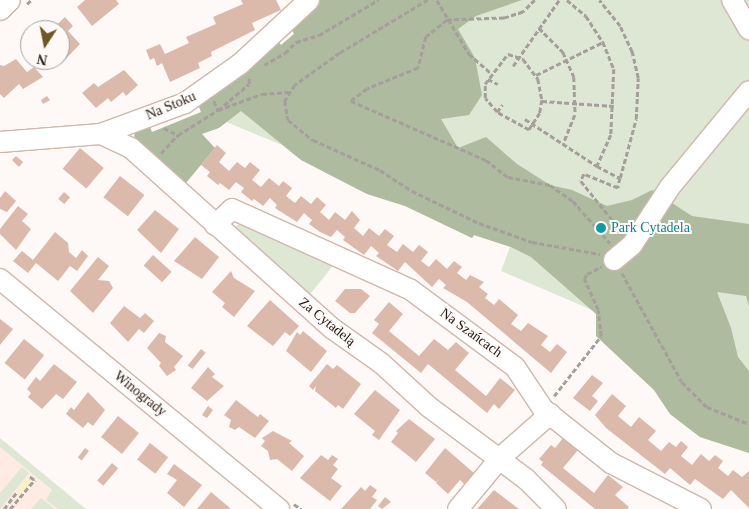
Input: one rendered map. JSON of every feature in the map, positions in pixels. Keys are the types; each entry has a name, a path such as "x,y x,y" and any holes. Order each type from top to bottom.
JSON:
{"street":[{"path":"0,10 10,0"},
{"name":"Na Stoku","path":"0,142 101,134 196,98 240,64 310,0"},
{"path":"732,0 749,29"},
{"path":"610,262 632,244 670,188 749,91"},
{"path":"131,148 130,137 135,121"},
{"name":"Za Cytadelą","path":"101,134 131,148 215,226 333,329 381,362 429,407 500,458 556,509"},
{"name":"Na Szańcach","path":"215,226 232,209 411,290 515,367 547,412 611,463 701,509"},
{"name":"Winogrady","path":"0,279 280,509"},
{"path":"458,509 500,458 547,412"}],"path":[{"path":"258,67 273,62 296,42 319,35 378,0"},
{"path":"218,110 262,94 289,92 340,52 428,0"},
{"path":"437,0 447,20 470,54 492,73"},
{"path":"535,0 522,12 504,18 447,20 426,37 418,68 367,88 351,101 486,160 508,177 550,185 573,201 609,239 610,262 584,279 598,310 601,336 547,412"},
{"path":"513,66 559,0"},
{"path":"567,0 586,16 604,42 614,69 614,106 611,135 597,166"},
{"path":"599,0 620,26 632,52 638,78 636,119 618,188 584,174 581,181 632,244"},
{"path":"539,28 558,45 567,59 574,76 577,104 572,125 563,144"},
{"path":"536,75 604,42"},
{"path":"508,54 520,56 536,75 542,101 534,126 529,130 497,112 485,98 488,79 492,73 508,54"},
{"path":"149,166 178,134 218,110 250,84 249,78 254,72"},
{"path":"488,79 498,84"},
{"path":"289,92 284,110 288,120 313,140 380,170 412,191 479,223 532,242 573,247"},
{"path":"542,101 614,106"},
{"path":"497,112 502,105"},
{"path":"525,119 597,166 620,178"},
{"path":"640,301 665,353 691,393 714,411 749,424"},
{"path":"10,509 34,480 28,476"},
{"path":"4,509 16,493"}],"shaded area":[{"path":"0,447 52,490 47,500 58,509 0,509"}],"green space":[{"name":"Park Cytadela","path":"315,0 749,0 749,453 700,437 670,414 654,390 596,336 596,314 592,310 501,271 510,247 474,235 472,238 405,206 367,194 301,160 282,145 224,121 275,38 281,45 294,34"},
{"path":"315,0 522,0 476,16 458,29 475,58 482,95 469,115 441,119 458,148 486,137 517,164 550,185 572,190 607,206 632,200 652,190 692,216 749,224 749,306 746,296 717,292 731,328 738,357 749,371 749,453 700,437 670,414 654,390 596,336 596,314 531,257 511,247 474,235 472,238 405,206 367,194 301,160 241,111 219,128 202,134 215,148 181,189 134,139 135,131 148,122 152,132 201,112 197,102 275,38 281,45 294,34 289,25"},
{"path":"243,220 336,262 307,298 232,230"},
{"path":"0,438 86,509 58,509 46,500 52,490 0,447"},
{"path":"22,467 29,473 0,509 0,493"},
{"path":"41,498 55,509 31,509"}],"sand":[{"path":"26,477 32,481 21,495 16,491"}],"building":[{"path":"85,0 116,0 119,4 92,26 77,7"},
{"path":"241,0 276,0 281,10 252,23 255,30 211,52 212,56 198,63 200,68 170,82 162,63 157,66 154,58 150,60 146,50 160,44 165,54 189,43 186,37 216,24 213,17 243,4"},
{"path":"70,33 80,44 70,55"},
{"path":"16,59 20,64 20,70 27,72 37,70 43,77 23,89 19,84 4,98 0,94 0,65 4,66"},
{"path":"124,70 138,85 126,96 123,92 111,102 108,98 96,108 82,93 94,83 98,87"},
{"path":"47,96 50,100 43,104 41,100"},
{"path":"217,145 226,153 219,162 229,171 237,162 245,168 250,162 260,170 252,180 261,187 269,178 279,186 283,181 292,188 286,196 295,203 301,196 311,204 317,197 326,205 320,212 329,220 335,212 345,220 352,211 360,220 354,228 363,236 369,228 379,236 385,229 394,236 387,245 397,252 403,244 413,252 419,245 428,252 421,261 429,267 436,259 447,269 454,261 462,267 457,273 466,280 470,275 484,282 479,287 488,294 485,298 494,305 499,299 518,315 511,324 521,331 528,323 548,336 541,345 550,352 557,344 567,352 551,373 467,302 443,288 446,285 439,279 432,287 405,262 398,271 376,256 379,253 371,246 364,255 343,240 345,237 337,230 331,237 320,232 309,224 312,220 304,213 297,222 275,208 277,205 270,198 263,206 254,199 252,201 241,192 244,188 236,182 229,190 220,183 218,185 207,176 210,172 201,165"},
{"path":"80,148 104,168 86,189 63,169"},
{"path":"16,156 23,162 19,167 12,160"},
{"path":"120,176 144,195 128,216 103,197"},
{"path":"5,191 16,201 7,212 0,209 0,198"},
{"path":"64,192 70,197 64,204 58,199"},
{"path":"18,206 28,214 22,221 31,229 16,250 0,234 0,229"},
{"path":"155,210 179,229 161,253 137,230"},
{"path":"55,232 68,243 69,252 76,258 82,250 88,256 77,271 70,266 58,281 36,263 28,273 13,261 22,251 33,260"},
{"path":"195,237 219,257 202,279 174,261"},
{"path":"153,255 172,272 162,282 144,265"},
{"path":"98,257 109,266 98,280 109,281 113,288 93,313 70,291"},
{"path":"231,271 234,278 255,291 234,317 222,307 225,303 212,292"},
{"path":"345,289 361,289 370,296 355,313 350,313 335,301"},
{"path":"270,300 299,326 290,336 285,332 273,346 247,326"},
{"path":"389,302 403,314 389,331 419,356 434,339 448,350 456,342 469,353 455,370 486,396 500,378 515,390 499,409 494,404 487,413 428,364 421,373 372,333 379,324 374,320"},
{"path":"124,306 140,318 145,313 154,321 144,333 139,329 128,342 110,323"},
{"path":"0,319 13,329 0,345"},
{"path":"303,331 327,351 311,372 286,351 297,332 300,335"},
{"path":"159,333 166,336 165,342 183,356 174,367 176,370 167,376 159,366 161,363 147,348"},
{"path":"24,339 44,355 25,379 4,363"},
{"path":"201,349 206,353 192,369 188,365"},
{"path":"54,364 77,382 63,399 56,394 42,409 28,397 31,393 27,389 36,377 40,381"},
{"path":"327,364 333,369 337,365 361,384 343,409 338,405 336,408 315,391 316,386 313,390 309,386"},
{"path":"208,367 215,374 212,377 224,386 207,401 191,388"},
{"path":"592,375 603,383 592,396 598,401 590,411 573,398"},
{"path":"375,390 400,410 379,440 372,435 375,431 354,414"},
{"path":"88,392 105,410 93,426 88,422 83,428 66,414 71,407 74,410"},
{"path":"612,394 626,406 618,416 631,427 639,417 656,431 648,440 661,451 669,442 676,447 681,441 688,447 681,456 692,465 701,454 709,461 715,455 723,461 718,468 728,476 733,470 742,477 749,471 749,508 731,490 723,499 695,479 690,485 670,468 665,474 606,428 595,415"},
{"path":"236,400 258,417 260,414 269,421 255,438 239,427 235,430 229,427 231,420 224,415"},
{"path":"208,406 213,410 207,418 202,415"},
{"path":"118,416 139,433 122,454 101,437"},
{"path":"409,419 435,439 416,462 391,442 398,433 396,431"},
{"path":"273,431 292,441 289,443 304,456 292,471 277,459 270,460 268,451 261,446 265,441 262,438"},
{"path":"563,438 578,450 563,468 594,493 608,475 623,487 615,495 629,507 627,509 595,509 541,465 543,462 539,459 551,445 555,448"},
{"path":"150,443 168,457 155,474 137,460"},
{"path":"85,448 89,451 82,461 78,458"},
{"path":"445,448 474,473 464,484 460,480 448,494 436,483 439,478 436,482 425,473"},
{"path":"321,455 328,460 332,455 338,459 333,465 338,469 331,478 342,486 330,501 300,478"},
{"path":"112,463 118,468 103,486 97,481"},
{"path":"174,464 202,485 184,507 167,493 177,480 167,474"},
{"path":"370,485 377,490 372,497 377,500 370,509 341,509 361,487 365,491"},
{"path":"494,490 519,509 477,509"},
{"path":"211,492 230,508 197,509"},
{"path":"385,497 391,502 382,509 378,506"}],"place":[{"name":"Park Cytadela","path":"601,228"}]}
